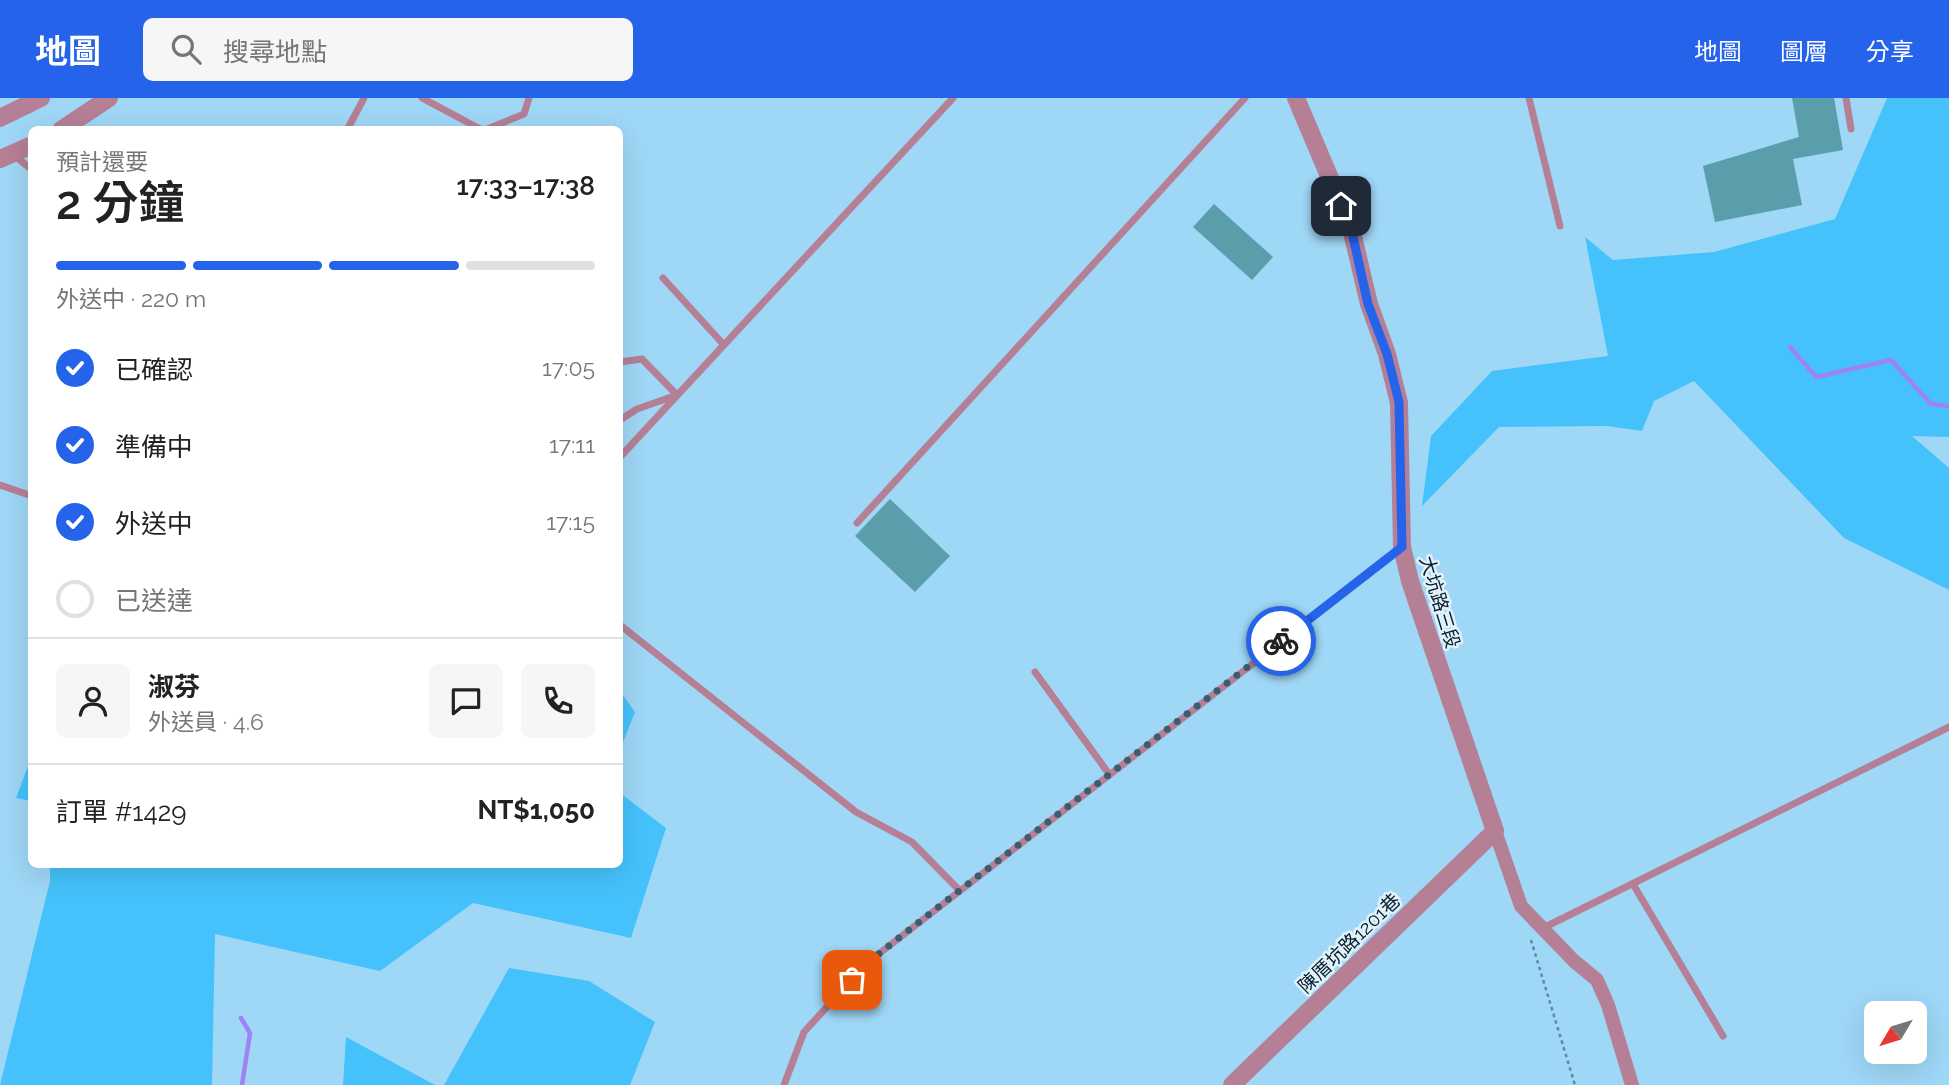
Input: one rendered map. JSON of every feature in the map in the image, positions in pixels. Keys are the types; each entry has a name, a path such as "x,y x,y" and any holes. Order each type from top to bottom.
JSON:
{"street":[{"path":"0,118 41,98"},
{"path":"67,126 109,98"},
{"name":"大坑路三段","path":"1296,98 1351,228 1368,304 1387,354 1399,402 1402,547 1410,581 1495,831 1521,906 1536,931 1597,980 1608,1005 1632,1085"},
{"path":"7,157 28,147"},
{"name":"陳厝坑路1201巷","path":"1232,1085 1495,831"}],"lane":[{"path":"349,126 364,98"},
{"path":"422,98 476,126"},
{"path":"494,126 524,114 529,98"},
{"path":"623,454 953,98"},
{"path":"858,523 1245,98"},
{"path":"1529,98 1560,226"},
{"path":"1846,98 1851,129"},
{"path":"7,157 28,168"},
{"path":"663,278 724,345"},
{"path":"623,362 642,359 677,395"},
{"path":"623,418 637,408 677,395"},
{"path":"0,485 28,495"},
{"path":"784,1085 804,1032 867,963 1402,547"},
{"path":"623,627 856,812 912,842 959,890"},
{"path":"1035,673 1109,774"},
{"path":"1536,931 1949,727"},
{"path":"1633,884 1723,1036"}],"path":[{"path":"1536,931 1575,1085"}],"shaded area":[{"path":"1887,98 1949,98 1949,437 1912,436 1949,468 1949,590 1844,538 1694,381 1654,401 1642,431 1607,426 1499,427 1422,506 1431,436 1492,371 1608,356 1585,237 1613,260 1714,252 1835,219"},
{"path":"623,695 635,712 623,742"},
{"path":"28,766 28,800 16,798"},
{"path":"623,795 666,828 631,938 473,903 380,971 215,934 212,1085 0,1085 50,881 50,868 623,868"},
{"path":"509,968 589,981 655,1022 630,1085 444,1085"},
{"path":"346,1037 435,1085 343,1085"}],"building":[{"path":"1792,98 1834,98 1843,150 1793,159 1802,205 1715,222 1703,166 1799,137"},
{"path":"1214,204 1273,257 1252,280 1193,227"},
{"path":"890,499 950,556 915,592 855,536"}],"waterway":[{"path":"1790,347 1816,377 1891,360 1931,404 1949,406"},
{"path":"241,1018 250,1033 242,1085"}],"way so far":[{"path":"852,980 867,963 1281,641"}],"route":[{"path":"1281,641 1402,547 1399,402 1387,354 1368,304 1351,228 1341,206"}]}
